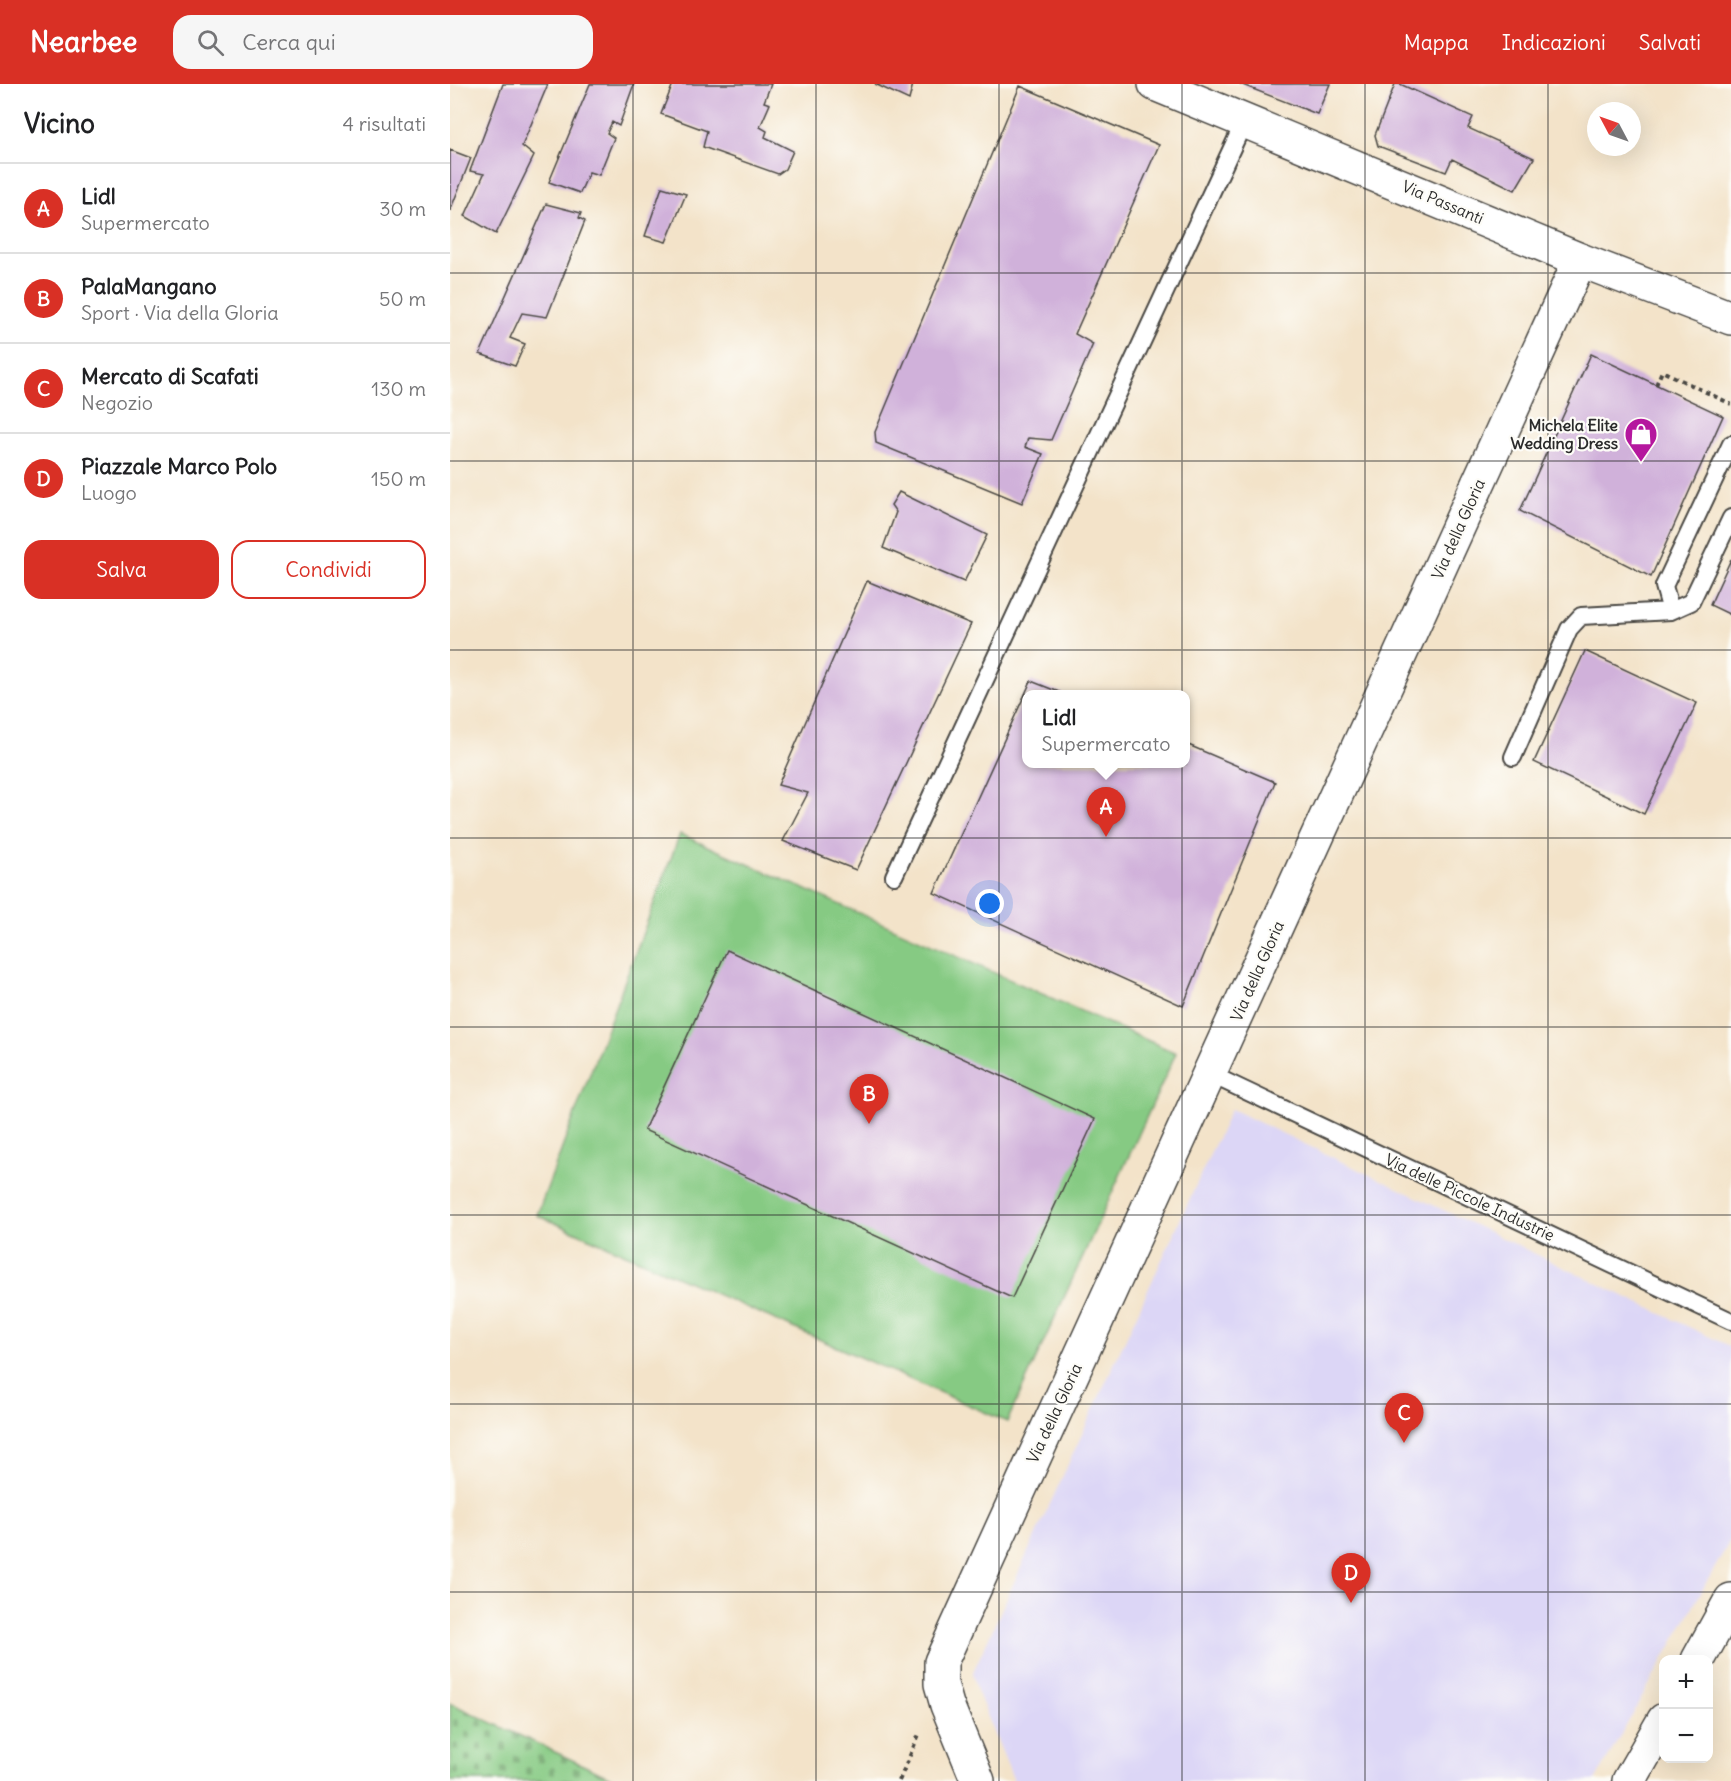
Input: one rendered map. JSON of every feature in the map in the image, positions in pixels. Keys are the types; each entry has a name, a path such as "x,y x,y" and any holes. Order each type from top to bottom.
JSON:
{"street":[{"name":"Via Passanti","path":"1155,84 1580,260 1731,318"},
{"name":"Via della Gloria","path":"978,1781 947,1705 941,1684 941,1662 1580,260"},
{"path":"1700,1655 1731,1600"},
{"path":"1629,1781 1659,1729"}],"lane":[{"path":"894,876 1245,120"},
{"path":"1671,611 1664,586 1731,444"},
{"path":"1513,757 1569,629 1581,616 1671,611 1691,602 1731,518"},
{"name":"Via delle Piccole Industrie","path":"1210,1074 1731,1321"}],"path":[{"path":"1656,385 1662,371 1731,404"}],"shaded area":[{"path":"1231,1109 1731,1347 1731,1539 1666,1655 1659,1655 1659,1667 1595,1781 1014,1781 976,1688 973,1672"}],"green space":[{"path":"680,834 1176,1053 1007,1422 537,1215"},
{"path":"450,1703 617,1781 450,1781"}],"building":[{"path":"503,84 548,84 522,146 534,156 496,234 465,216 484,174 470,171"},
{"path":"590,84 634,84 619,126 612,122 607,133 614,138 599,175 589,172 580,193 549,182"},
{"path":"673,84 771,84 764,102 770,104 760,127 767,131 765,137 793,151 785,169 778,174 703,147 707,131 661,114"},
{"path":"875,84 913,84 909,100"},
{"path":"1240,84 1330,84 1317,114"},
{"path":"1395,84 1400,84 1473,117 1468,128 1534,158 1515,190 1452,159 1446,172 1378,146 1375,135"},
{"path":"1020,86 1159,145 1075,334 1093,344 1051,440 1028,438 1025,447 1043,454 1022,503 876,443 875,432"},
{"path":"450,150 471,158 450,211"},
{"path":"662,187 686,194 666,242 645,236"},
{"path":"546,204 581,213 579,218 585,221 547,317 522,313 510,338 525,344 515,366 480,354"},
{"path":"1591,354 1723,416 1651,577 1520,511"},
{"path":"899,492 987,535 964,582 883,548 896,512 891,505"},
{"path":"1731,559 1731,615 1710,605"},
{"path":"867,581 971,624 856,870 783,841 808,793 778,785"},
{"path":"1585,651 1697,703 1644,814 1534,762"},
{"path":"1031,681 1054,690 1027,690"},
{"path":"1022,701 1022,768 1190,768 1190,746 1275,782 1183,1006 934,893"},
{"path":"727,950 1095,1119 1012,1298 644,1130"}],"place":[{"name":"Michela Elite Wedding Dress","path":"1641,463"},
{"name":"Lidl","path":"1106,837"},
{"name":"PalaMangano","path":"869,1124"},
{"name":"Mercato di Scafati","path":"1404,1443"},
{"name":"Piazzale Marco Polo","path":"1351,1603"}]}
